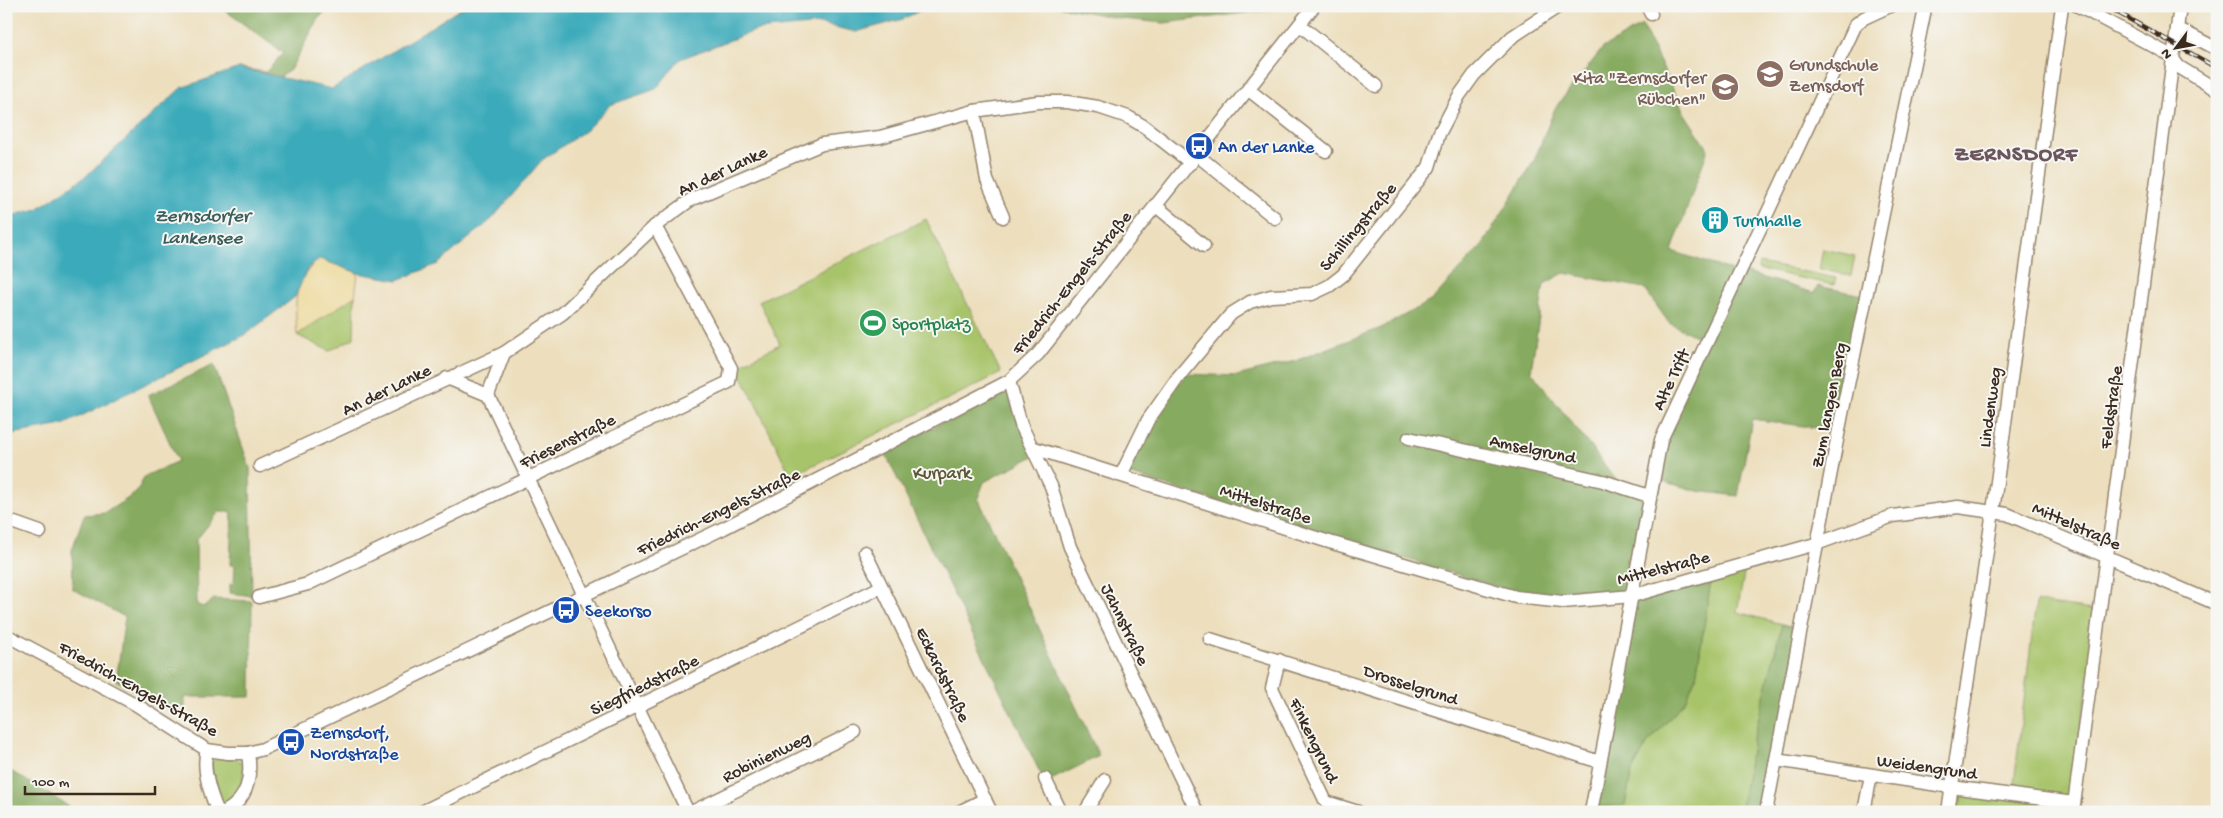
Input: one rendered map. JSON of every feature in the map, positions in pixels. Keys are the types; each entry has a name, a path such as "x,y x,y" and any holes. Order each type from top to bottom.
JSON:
{"street":[{"name":"Friedrich-Engels-Straße","path":"6,635 148,711 207,750 228,754 248,753 272,746 584,596 838,471 1009,381 1038,354 1314,6"},
{"name":"Schillingstraße","path":"1120,475 1148,420 1179,376 1231,314 1250,302 1271,296 1312,294 1329,286 1343,275 1430,167 1439,134 1459,96 1474,75 1512,37 1559,6"},
{"name":"Alte Trift","path":"1591,812 1661,440 1856,24 1864,18 1890,6"},
{"name":"Zum langen Berg","path":"1766,812 1819,543 1842,414 1924,6"},
{"name":"Lindenweg","path":"1948,812 1993,511 2062,6"},
{"path":"2078,6 2124,29 2174,60 2179,67 2217,90"},
{"name":"Feldstraße","path":"2073,807 2180,6"},
{"path":"1300,25 1376,86"},
{"path":"2177,28 2217,49"},
{"path":"1249,90 1326,151"},
{"name":"An der Lanke","path":"260,466 504,353 563,313 655,226 692,199 822,144 880,137 974,111 1038,102 1067,102 1098,107 1128,117 1145,127 1194,159 1275,218"},
{"path":"974,111 987,180 1003,217"},
{"path":"1155,205 1204,246"},
{"name":"Friesenstraße","path":"259,597 308,584 729,382 731,368 655,226"},
{"path":"488,394 504,353"},
{"path":"448,378 488,394 688,812"},
{"path":"1009,381 1021,425 1034,448"},
{"name":"Amselgrund","path":"1409,438 1603,481 1649,496"},
{"name":"Mittelstraße","path":"1034,448 1047,454 1120,475 1326,541 1516,597 1563,602 1632,596 1819,543 1893,516 1958,507 1993,511 2029,522 2217,604"},
{"name":"Jahnstraße","path":"1034,448 1054,494 1070,547 1197,812"},
{"path":"6,520 40,532"},
{"name":"Eckardstraße","path":"865,552 991,812"},
{"name":"Siegfriedstraße","path":"422,812 882,587"},
{"name":"Drosselgrund","path":"1210,639 1600,762"},
{"name":"Finkengrund","path":"1279,660 1272,688 1326,802 1358,812"},
{"name":"Robinienweg","path":"692,812 855,732"},
{"path":"207,750 205,760 212,798 217,810 224,812 238,805 247,788 250,764 248,753"},
{"name":"Weidengrund","path":"1776,760 2073,807"},
{"path":"1864,812 1871,775"},
{"path":"1045,779 1061,812"},
{"path":"1085,812 1105,780"},
{"path":"959,812 985,799"}],"green space":[{"path":"219,6 331,6 318,19 290,70 280,77 239,68 266,72 283,53"},
{"path":"1057,6 1303,6 1164,23 1123,19"},
{"path":"1642,25 1685,114 1708,149 1672,251 1739,273 1747,273 1814,293 1818,286 1863,295 1839,431 1752,419 1738,496 1697,491 1663,481 1627,587 1617,592 1589,597 1558,597 1518,593 1125,473 1151,421 1186,374 1237,376 1295,361 1381,328 1432,300 1483,244 1534,161 1555,108 1603,48","holes":["1564,273 1644,288 1669,323 1704,340 1647,493 1621,486 1531,371 1544,284"]},
{"name":"Sportplatz","path":"926,219 1001,373 791,476 737,366 780,344 759,301"},
{"path":"1823,249 1855,256 1851,276 1819,269"},
{"path":"1759,263 1836,278 1834,285 1758,269"},
{"path":"355,296 354,338 329,351 297,335"},
{"path":"214,365 250,468 252,596 230,593 230,584 234,584 235,565 230,565 232,512 219,512 196,540 197,605 204,607 214,599 252,601 251,697 185,697 185,717 116,681 125,617 73,589 72,550 84,515 105,513 136,493 145,476 178,461 148,395"},
{"name":"Kurpark","path":"1007,391 1034,456 984,482 978,498 1099,756 1045,783 884,451"},
{"path":"1745,569 1737,612 1782,624 1752,745 1740,812 1592,812 1593,807 1625,804 1632,771 1647,744 1685,701 1696,677 1711,580"},
{"path":"1711,580 1696,677 1685,701 1647,744 1632,771 1625,805 1593,807 1637,599"},
{"path":"2036,602 2099,611 2070,800 2013,791"},
{"path":"1782,624 1800,629 1766,812 1740,812 1752,745"},
{"path":"217,758 236,758 244,765 242,786 226,809 217,803 210,764"},
{"path":"6,768 78,812 6,812"},
{"path":"1954,791 2069,805 2068,812 1951,812"}],"sand":[{"path":"320,259 358,273 355,296 297,335 297,293 304,275"}],"water":[{"name":"Zernsdorfer Lankensee","path":"465,6 929,6 903,19 856,32 821,24 757,30 680,59 656,89 610,105 586,130 542,160 492,219 438,264 398,280 358,273 320,259 308,268 295,297 245,335 63,425 6,435 6,206 14,215 37,209 86,176 181,88 239,68 332,89"}],"railway":[{"path":"2106,6 2217,68"}],"place":[{"name":"Grundschule Zernsdorf","path":"1770,74"},
{"name":"Kita \"Zernsdorfer Rübchen\"","path":"1725,87"},
{"name":"An der Lanke","path":"1199,146"},
{"name":"Turnhalle","path":"1715,220"},
{"name":"Sportplatz","path":"873,323"},
{"name":"Seekorso","path":"566,610"},
{"name":"Zernsdorf, Nordstraße","path":"291,742"}],"district":[{"name":"ZERNSDORF","path":"2016,152"}]}
